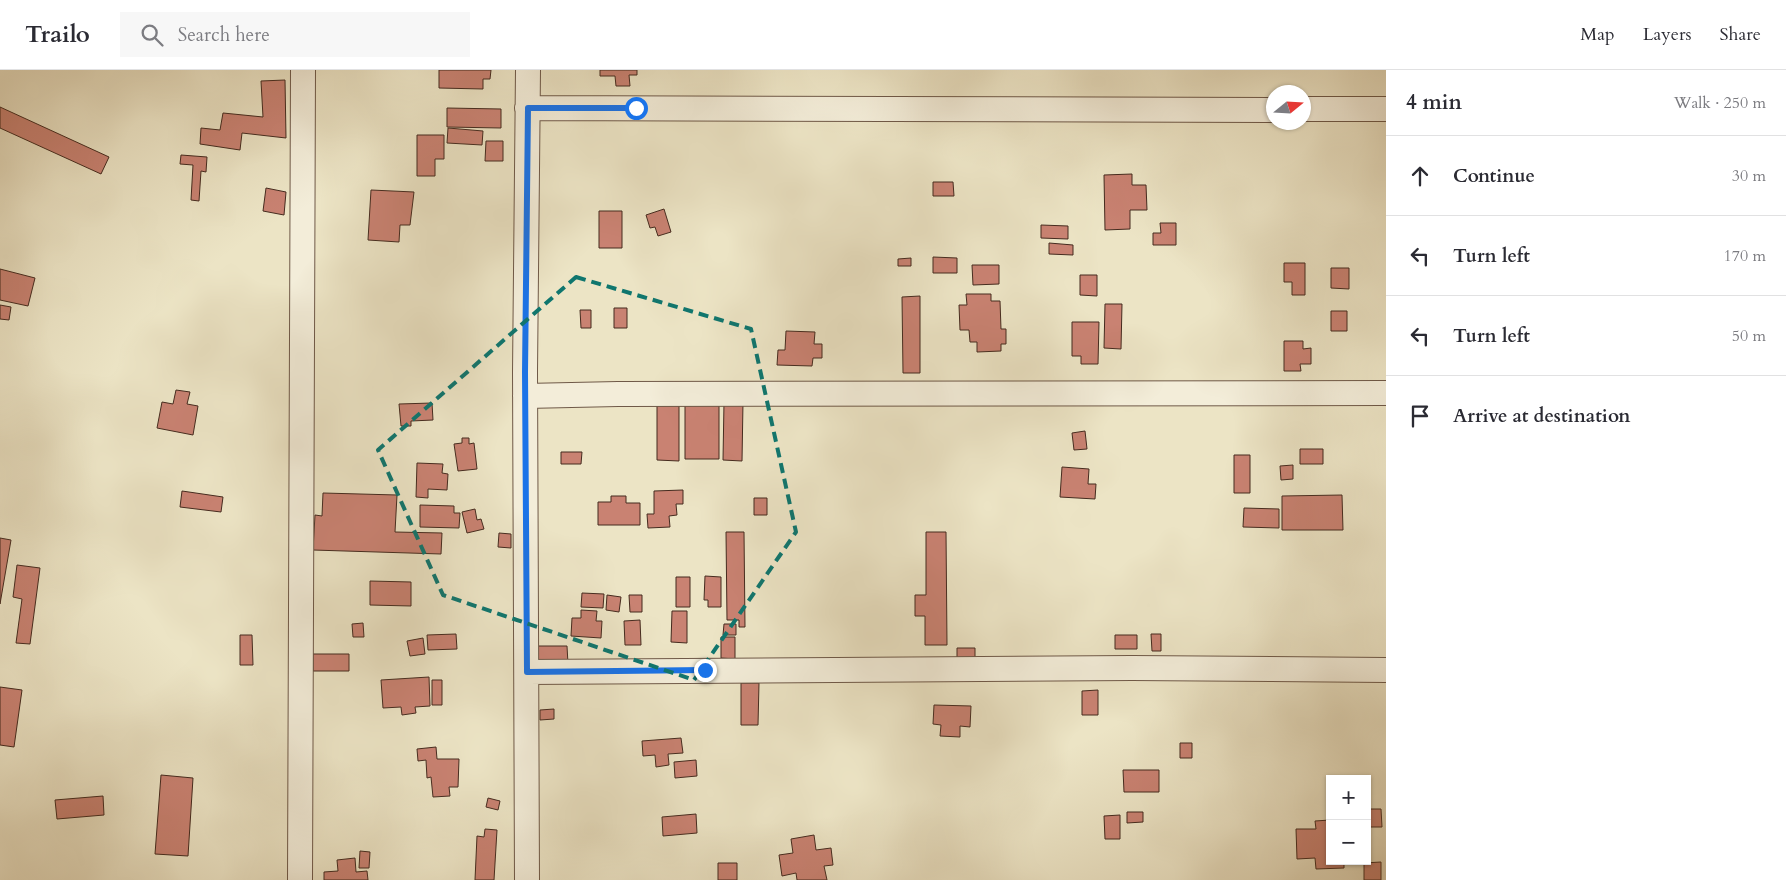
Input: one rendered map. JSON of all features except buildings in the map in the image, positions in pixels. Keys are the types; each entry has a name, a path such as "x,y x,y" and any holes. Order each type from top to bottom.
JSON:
{"street":[{"path":"300,880 302,70"},
{"path":"527,880 525,396 528,70"},
{"path":"528,108 1266,110"},
{"path":"1311,109 1386,109"},
{"path":"525,396 638,394 1386,393"},
{"path":"527,672 1132,668 1386,670"}],"highlighted area":[{"path":"576,277 751,329 796,532 694,680 443,595 378,450"}],"route":[{"path":"636,108 528,108 525,372 527,672 705,670"}]}
